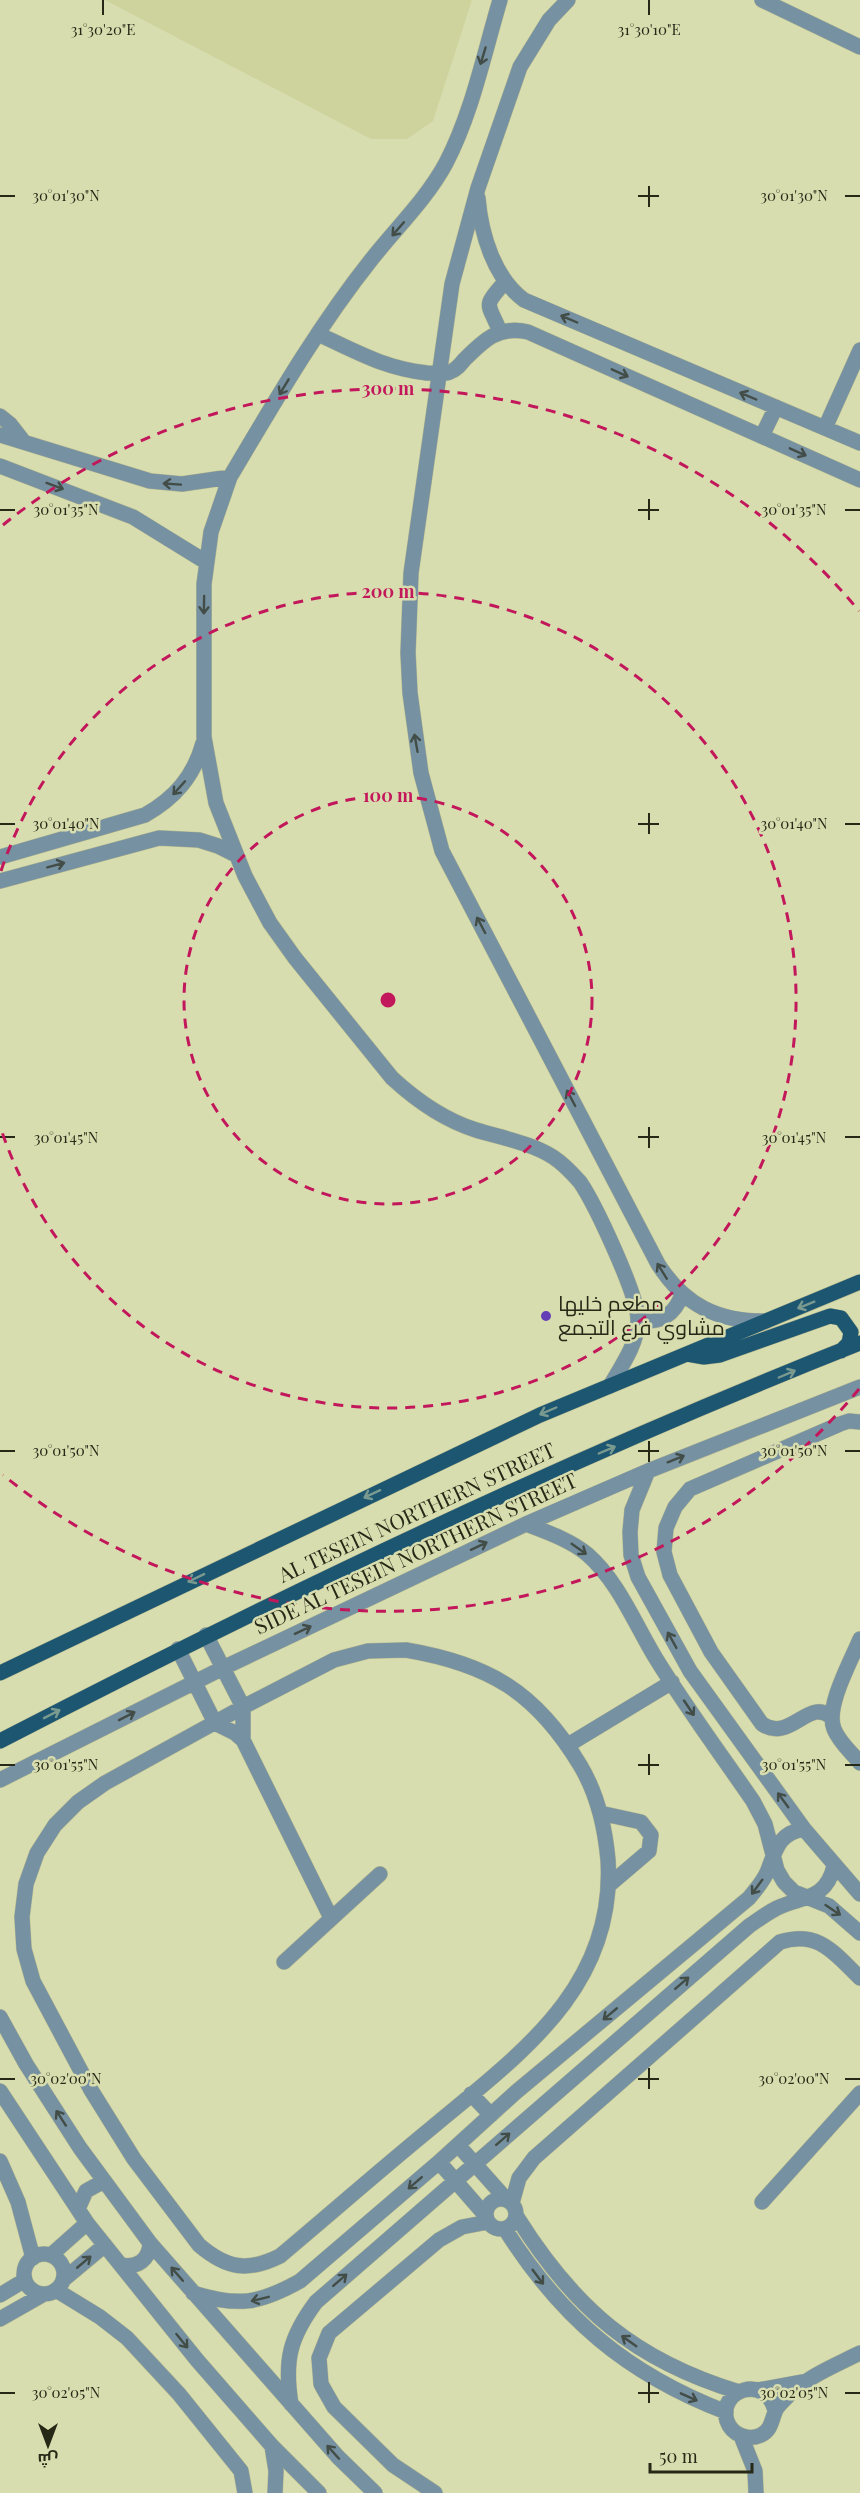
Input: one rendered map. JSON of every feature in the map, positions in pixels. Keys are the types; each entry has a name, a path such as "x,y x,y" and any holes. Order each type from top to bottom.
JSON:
{"main road":[{"name":"AL TESEIN NORTHERN STREET","path":"0,1673 530,1419 860,1282"},
{"path":"687,1354 704,1357 720,1355 830,1316 841,1318 849,1326 849,1343 841,1351"},
{"name":"AL TESEIN NORTHERN STREET","path":"0,1741 178,1648 561,1470 860,1343"}],"street":[{"path":"500,0 460,133 444,166 421,202 371,260 318,334 230,477 214,519 206,562 202,693 204,737 216,803 256,900 295,958 392,1078 409,1094 441,1115 476,1130 542,1151 572,1173 588,1195 633,1293 638,1320 633,1347 610,1386"},
{"path":"568,0 549,20 520,67 478,188 452,284 411,573 408,613 410,693 421,773 442,851 670,1284 694,1303 721,1316 766,1321"},
{"path":"762,0 860,46"},
{"path":"478,188 483,233 506,282 516,294 532,304 860,443"},
{"path":"500,332 490,312 489,304 492,297 506,282"},
{"path":"318,334 386,366 439,374 456,369 480,344 500,332 514,330 528,332 860,480"},
{"path":"825,428 860,350"},
{"path":"762,436 776,407"},
{"path":"0,417 10,424 24,442"},
{"path":"0,435 150,481 182,484 230,477"},
{"path":"0,466 107,505 133,517 206,562"},
{"path":"0,857 126,822 163,804 178,791 190,775 199,756 204,737"},
{"path":"0,881 159,838 199,840 236,855"},
{"path":"638,1320 657,1321 666,1317 673,1311 682,1294"},
{"name":"SIDE AL TESEIN NORTHERN STREET","path":"0,1780 194,1682 526,1524 648,1471 860,1387"},
{"path":"831,1717 824,1712 814,1712 783,1730 775,1730 762,1724 711,1652 670,1575 664,1552 666,1528 675,1507 690,1489 840,1424 849,1421 860,1422"},
{"path":"648,1471 632,1510 630,1532 632,1555 638,1577 690,1671 804,1829 860,1894"},
{"path":"526,1524 567,1541 603,1570 672,1682 753,1801 765,1824 773,1856 784,1882 794,1892 830,1906 860,1933"},
{"path":"616,1589 638,1577"},
{"path":"206,1635 243,1707 243,1740"},
{"path":"860,1639 834,1702 831,1717 838,1736 860,1763"},
{"path":"178,1648 215,1723 235,1733 243,1740 331,1918"},
{"path":"406,1650 445,1656 481,1670 515,1689 544,1715 568,1745 587,1778 600,1813 607,1849 608,1886 601,1929 590,1960 575,1988 538,2036 280,2256 264,2264 247,2267 229,2264 213,2257 200,2245 134,2159 91,2090 33,1981 23,1938 22,1917 26,1884 38,1853 55,1826 78,1802 105,1783 243,1707 334,1660 368,1651 406,1650"},
{"path":"568,1745 672,1682"},
{"path":"600,1813 641,1822 651,1835 651,1843 643,1857 608,1886"},
{"path":"193,2293 220,2301 248,2302 275,2295 300,2281 439,2162 516,2092 749,1898 759,1886 780,1840 795,1831 804,1829"},
{"path":"291,2404 287,2377 290,2350 299,2324 316,2302 749,1926 777,1908 822,1890 828,1883 834,1866"},
{"path":"284,1962 380,1874"},
{"path":"439,2162 495,2228 505,2229 514,2223 512,2206 519,2178 534,2158 780,1942 794,1938 809,1938 823,1943 860,1978"},
{"path":"0,2017 26,2064 104,2181 150,2243 338,2457 375,2493"},
{"path":"497,2072 516,2092"},
{"path":"0,2091 87,2223 197,2360 272,2446 319,2493"},
{"path":"762,2202 860,2093"},
{"path":"471,2094 491,2115"},
{"path":"458,2145 512,2206 548,2264 566,2286 609,2326 657,2359 692,2376 739,2392"},
{"path":"0,2161 18,2202 33,2258"},
{"path":"78,2210 86,2191 104,2181"},
{"path":"487,2219 488,2206 492,2202 501,2198 512,2206"},
{"path":"435,2493 393,2465 334,2407 321,2384 319,2358 329,2333 439,2240 462,2227 487,2219"},
{"path":"51,2255 87,2223"},
{"path":"505,2229 546,2288 565,2309 607,2347 670,2387 726,2412"},
{"path":"121,2265 128,2266 142,2262 149,2251 150,2243"},
{"path":"0,2319 54,2288 105,2245"},
{"path":"54,2288 64,2274 60,2262 51,2255 44,2254 33,2258 25,2267 25,2280 32,2290 54,2288 128,2338 179,2394 241,2471 245,2493"},
{"path":"0,2295 25,2280"},
{"path":"756,2493 755,2471 759,2450 772,2425 775,2411 784,2399 808,2380 860,2353"},
{"path":"755,2471 741,2436 730,2426 726,2412 728,2404 739,2392 749,2389 759,2390 808,2380"},
{"path":"759,2390 770,2398 775,2411"},
{"path":"741,2436 755,2437 768,2430"},
{"path":"272,2446 276,2471 275,2493"}],"shaded area":[{"path":"105,0 472,0 433,121 407,139 371,139"}],"place":[{"name":"مطعم خليها مشاوي فرع التجمع","path":"546,1316"}]}
